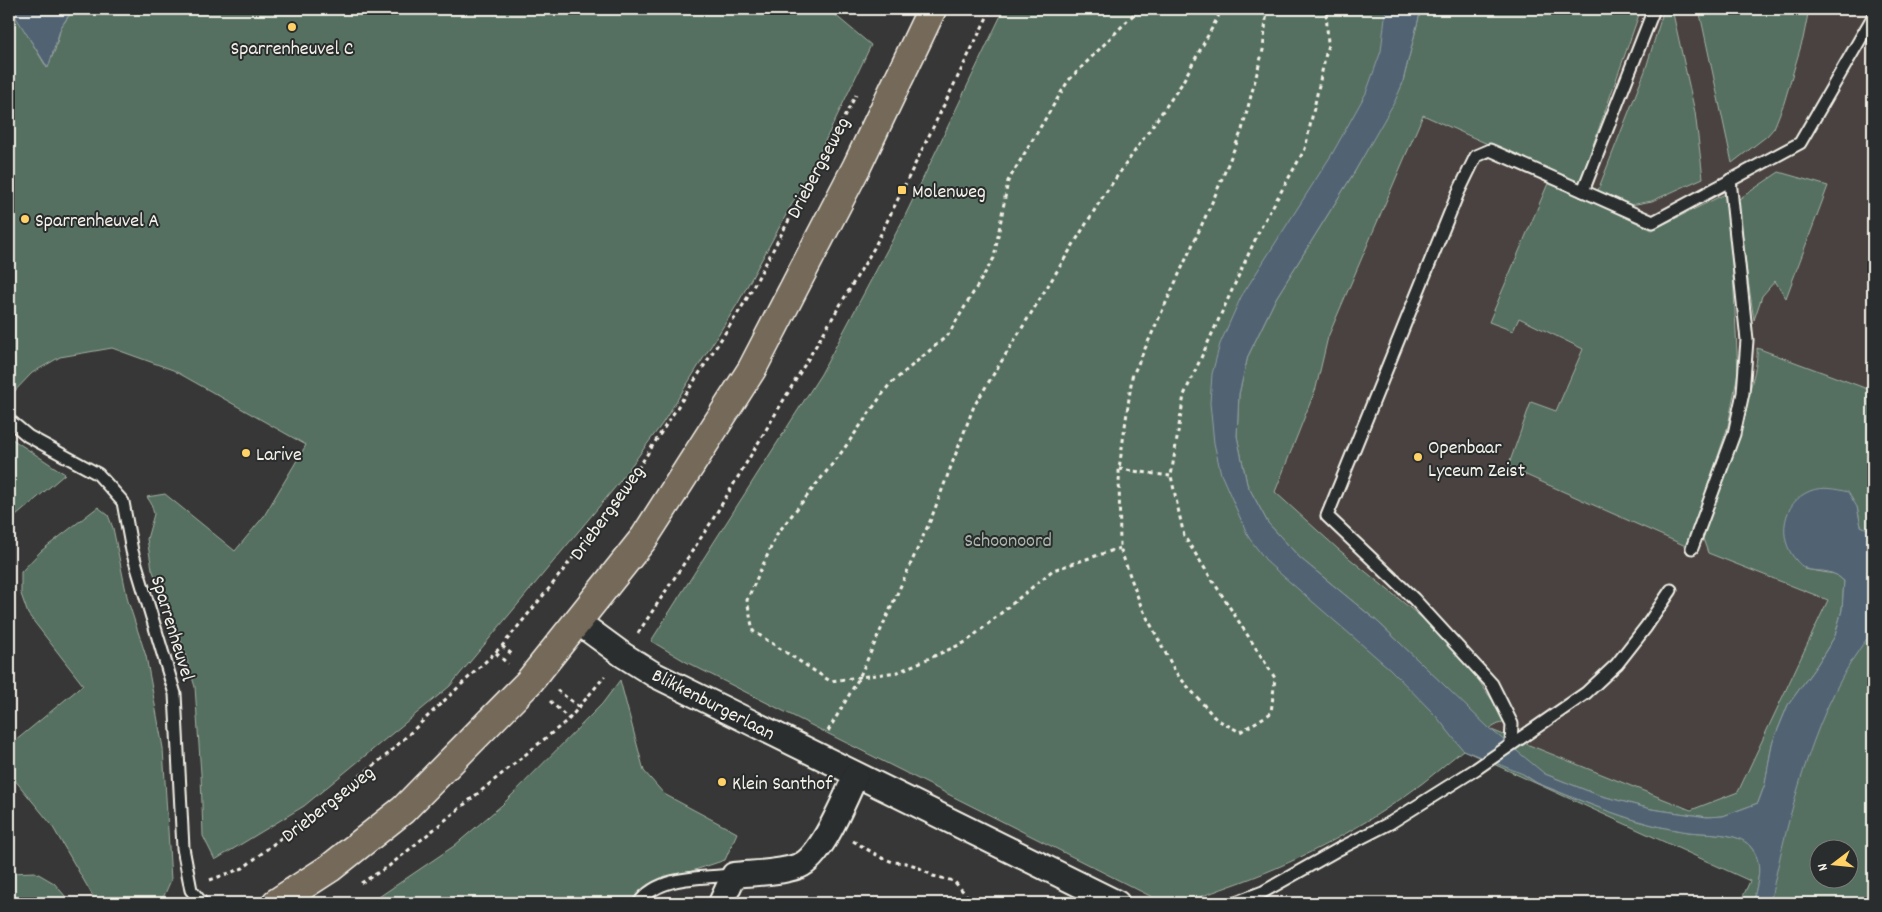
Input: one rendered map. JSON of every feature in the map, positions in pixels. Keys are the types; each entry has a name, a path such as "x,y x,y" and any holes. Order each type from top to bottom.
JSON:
{"main road":[{"name":"Driebergseweg","path":"276,903 330,868 403,810 529,682 644,538 752,369 857,166 932,9"}],"street":[{"name":"Blikkenburgerlaan","path":"578,622 623,655 656,676 1117,903"},
{"path":"721,903 734,875 782,870 801,865 817,851 856,775"}],"lane":[{"path":"1583,191 1654,9"},
{"path":"1511,744 1512,724 1492,684 1414,599 1327,516 1458,193 1476,156 1490,150 1652,222 1800,143 1873,17"},
{"path":"1692,548 1734,434 1743,392 1748,340 1730,180"},
{"name":"Sparrenheuvel","path":"9,420 28,436 98,474 123,502 132,551 175,694 182,848 191,890 202,903"},
{"path":"1234,903 1263,892 1339,849 1390,824 1476,768 1586,692 1617,664 1646,627 1671,590"},
{"path":"639,903 652,890 666,884 734,875"}],"path":[{"path":"358,885 389,866 569,719 623,655 710,524 874,248 991,9"},
{"path":"1120,548 1053,570 966,642 898,672 859,678 830,682 753,630 747,600 777,534 841,453 889,385 948,335 994,258 1008,181 1068,80 1139,9"},
{"path":"815,753 859,678 930,519 974,406 1102,198 1180,85 1218,17 1220,9"},
{"path":"1267,9 1263,50 1242,130 1214,198 1132,376 1119,468 1120,548 1141,606 1176,673 1216,719 1240,732 1272,713 1275,678 1184,536 1171,476 1184,395 1260,229 1304,149 1328,44 1326,9"},
{"name":"Driebergseweg","path":"191,890 215,877 243,868 388,754 502,646 621,495 724,335 745,302 856,95"},
{"path":"1119,468 1171,476"},
{"path":"831,827 882,858 916,866 933,876 954,881 973,903"}],"shaded area":[{"path":"1397,9 1873,9 1873,588 1769,829 1496,755 1273,550 1239,338"}],"green space":[{"path":"9,9 15,9 13,11 47,68 55,50 61,27 74,9 828,9 871,45 816,160 738,303 662,424 617,485 450,686 304,806 215,860 203,836 195,687 181,640 152,569 147,539 154,514 147,497 165,494 235,551 264,516 306,445 173,370 112,348 60,357 32,373 9,397"},
{"name":"Schoonoord","path":"1004,9 1397,9 1380,86 1239,338 1225,447 1273,550 1488,728 1378,622 1300,558 1268,523 1247,484 1237,436 1239,394 1248,356 1276,298 1355,171 1402,85 1421,9 1641,9 1579,185 1423,115 1328,337 1316,388 1275,492 1338,549 1432,626 1477,678 1506,720 1489,729 1691,810 1738,792 1828,600 1708,553 1701,533 1741,424 1756,367 1757,348 1873,391 1873,532 1861,526 1857,507 1804,569 1835,574 1844,581 1842,610 1835,636 1788,705 1772,744 1765,784 1758,803 1723,816 1707,817 1651,809 1598,795 1545,774 1523,774 1537,783 1631,819 1669,829 1730,836 1745,841 1755,853 1759,866 1753,903 1740,903 1750,881 1463,750 1423,783 1388,807 1323,846 1277,868 1206,895 1190,900 1164,903 688,663 651,641 821,374 904,218"},
{"path":"1664,9 1672,9 1695,112 1703,178 1652,201 1631,205 1596,195 1645,71"},
{"path":"1699,9 1809,9 1803,39 1784,103 1774,128 1767,136 1732,163"},
{"path":"1779,172 1828,186 1786,298 1775,281 1762,296 1754,320 1736,201"},
{"path":"1549,181 1652,230 1729,192 1738,372 1728,426 1688,547 1508,467 1531,402 1556,411 1583,349 1519,318 1513,331 1489,322"},
{"path":"9,437 65,474 9,522"},
{"path":"98,507 108,515 113,528 128,601 146,656 163,748 171,880 164,896 154,903 97,903 51,824 9,773 9,746 83,685 28,614 21,594 21,572 41,551"},
{"path":"1873,588 1873,903 1762,903 1769,829"},
{"path":"620,680 644,771 664,794 737,833 725,860 653,884 630,903 370,903 454,846 502,805 602,704"},
{"path":"35,872 54,883 71,903 9,903 9,873"}],"water":[{"path":"15,9 73,9 61,27 48,68 12,11"},
{"path":"1386,9 1421,9 1402,85 1395,101 1355,171 1276,298 1248,356 1239,394 1237,436 1247,484 1268,523 1300,558 1378,622 1489,728 1545,774 1598,795 1651,809 1707,817 1723,816 1758,803 1765,784 1772,744 1788,705 1835,636 1842,610 1844,581 1837,575 1828,572 1805,568 1790,551 1786,542 1785,532 1788,512 1793,503 1801,496 1815,489 1824,488 1848,492 1857,507 1861,526 1873,532 1873,631 1853,659 1835,690 1820,724 1795,797 1770,903 1753,903 1759,866 1755,853 1745,841 1730,836 1669,829 1631,819 1537,783 1523,774 1463,750 1436,716 1390,669 1268,563 1249,538 1221,474 1214,443 1210,403 1212,374 1220,344 1241,297 1332,154 1366,93 1381,51"}],"place":[{"name":"Sparrenheuvel C","path":"292,27"},
{"name":"Molenweg","path":"902,190"},
{"name":"Sparrenheuvel A","path":"25,219"},
{"name":"Larive","path":"246,453"},
{"name":"Openbaar Lyceum Zeist","path":"1418,457"},
{"name":"Klein Santhof","path":"722,782"}]}
